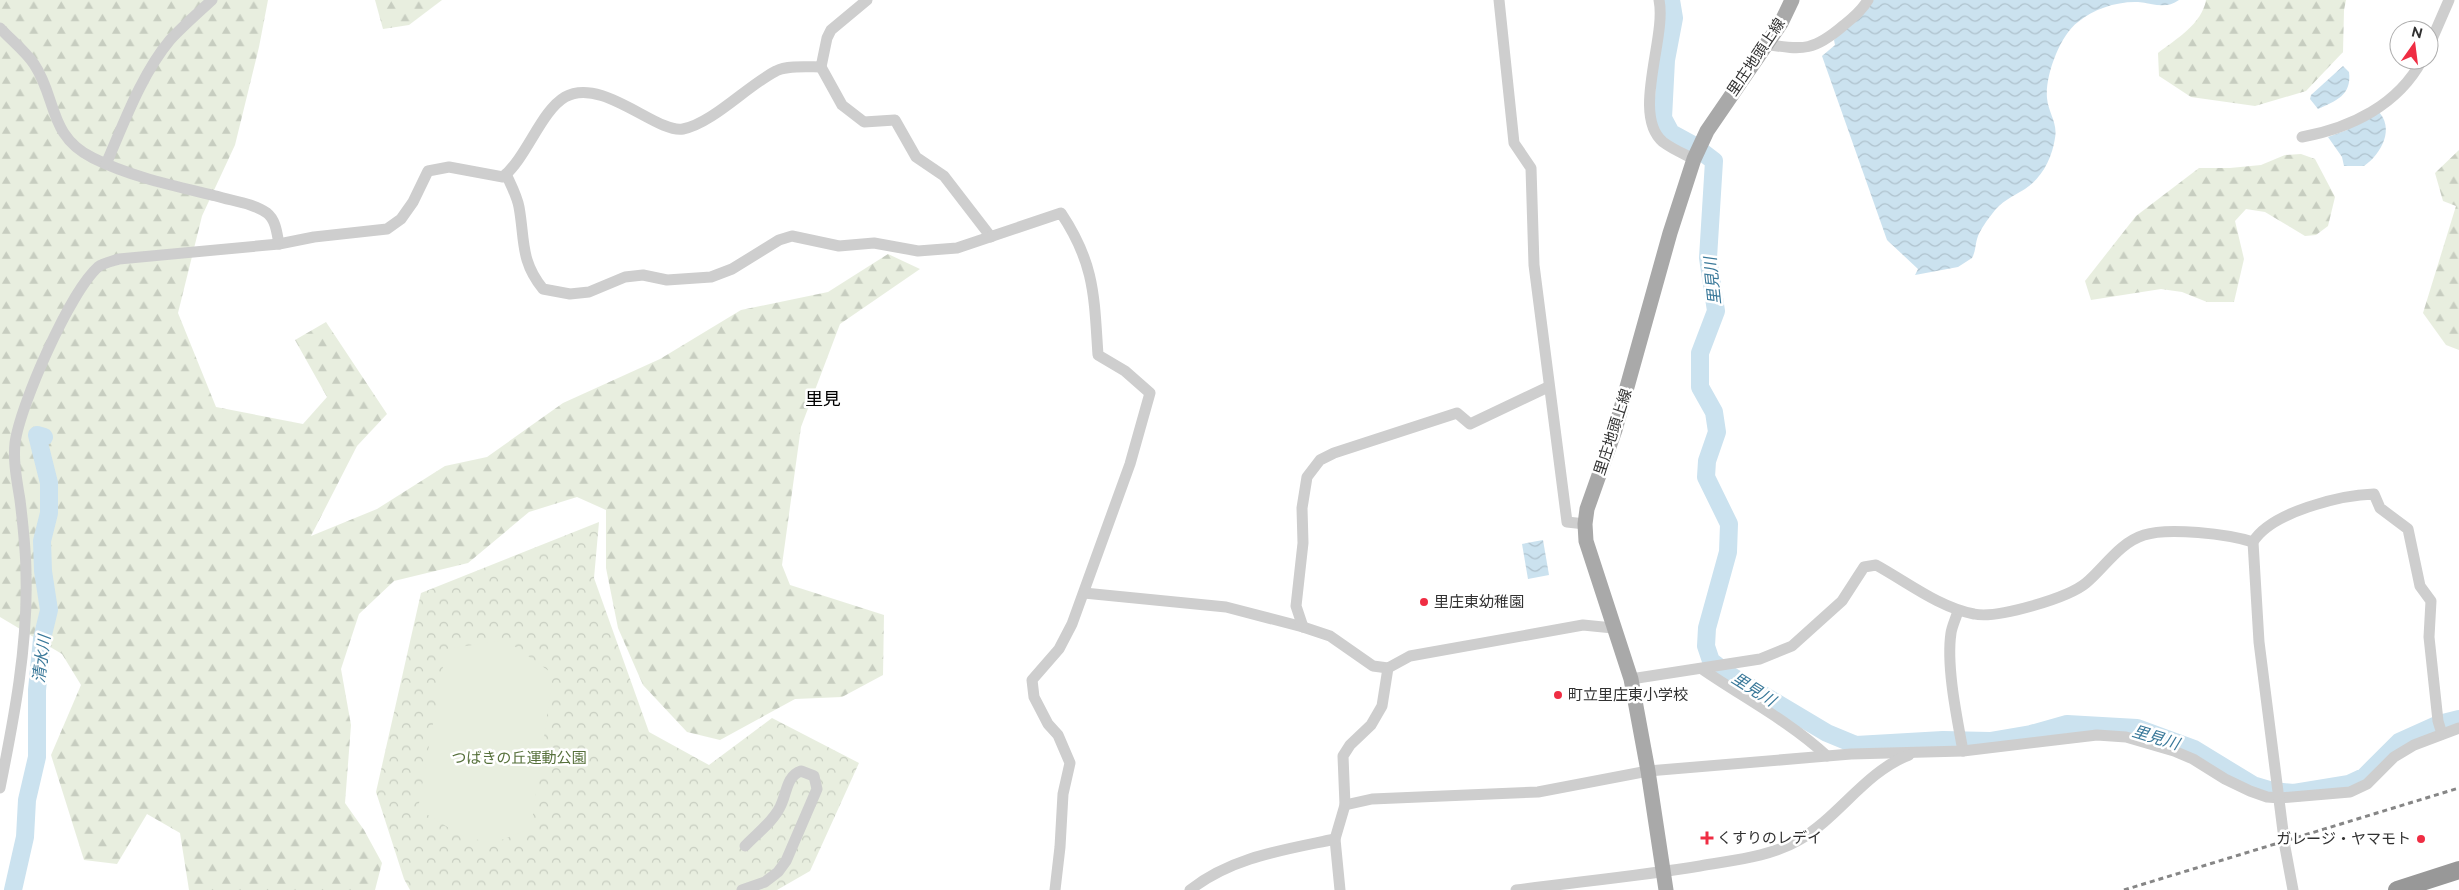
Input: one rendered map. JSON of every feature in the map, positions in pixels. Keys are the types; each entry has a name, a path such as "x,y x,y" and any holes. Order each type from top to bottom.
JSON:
{"highway":[{"path":"2397,890 2459,870"}],"main road":[{"name":"里庄地頭上線","path":"1666,890 1648,771 1631,680 1586,541 1585,524 1587,509 1616,430 1670,233 1696,152 1781,23 1792,0"}],"street":[{"path":"106,164 134,101 170,41 212,0"},
{"path":"867,0 831,30 827,38 821,66 842,105 864,122 895,120 916,157 944,176 991,237"},
{"path":"1499,0 1514,143 1531,168 1534,265 1545,344 1548,387 1555,422 1567,522 1585,524"},
{"path":"1659,0 1661,23 1649,100 1652,118 1659,137 1664,143 1696,152"},
{"path":"1766,44 1792,49 1817,45 1853,18 1868,0"},
{"path":"2439,23 2449,0"},
{"path":"0,28 34,64 56,122 71,143 91,157 106,164 252,206 268,214 274,222 279,244"},
{"path":"0,788 15,714 22,658 26,578 25,543 14,458 16,441 25,402 56,334 86,282 99,266 119,259 279,244 314,237 387,229 401,219 413,202 428,171 449,167 494,177 503,177 515,166 555,105 565,97 575,93 589,94 621,102 662,124 681,129 697,124 778,69 821,66"},
{"path":"2302,137 2322,134 2374,111 2396,96 2417,70"},
{"path":"506,174 519,205 524,256 531,275 542,289 570,294 589,292 626,277 643,275 667,280 711,277 732,270 779,240 792,236 839,246 874,243 918,251 958,248 1061,213 1084,254 1092,279 1098,356 1125,371 1150,393 1130,464 1065,640 1032,680 1034,697 1048,724 1058,735 1070,763 1063,794 1055,890"},
{"path":"1303,627 1296,606 1303,543 1302,508 1307,477 1320,460 1334,453 1457,413 1470,424 1548,387"},
{"path":"2293,890 2285,847 2259,642 2253,542 2259,532 2295,512 2350,495 2374,494 2380,508 2408,530 2420,586 2431,601 2429,637 2438,722 2442,734"},
{"path":"1631,680 1760,659 1792,646 1842,601 1864,567 1876,565 1958,611 1977,615 1992,615 2016,610 2063,595 2085,584 2125,543 2144,535 2166,531 2239,538 2253,542"},
{"path":"1084,592 1226,607 1330,636 1373,666 1388,668 1410,656 1564,628 1588,625 1613,628"},
{"path":"1958,611 1951,632 1950,648 1954,696 1963,751"},
{"path":"1340,890 1335,839 1345,805 1343,756 1350,746 1371,725 1382,706 1388,668"},
{"path":"1705,668 1784,720 1807,737 1827,756"},
{"path":"1345,805 1372,799 1538,792 1648,771 1827,756 1963,751 2079,736 2126,737 2193,759 2225,779 2250,791 2267,797 2280,798 2350,792 2367,784 2394,757 2414,745 2459,728"},
{"path":"1516,890 1663,872 1751,857 1797,841 1827,821 1876,773 1895,760 1915,752"},
{"path":"742,890 765,882 778,872 786,861 817,789 814,776 801,771 795,773 790,779 780,809 745,846"},
{"path":"1190,890 1207,876 1229,865 1264,854 1335,839"}],"green space":[{"path":"0,0 268,0 259,47 235,145 202,216 178,313 216,407 303,424 327,397 295,340 326,322 387,414 357,446 311,536 377,509 445,466 487,457 563,403 660,359 741,310 828,292 888,254 920,269 840,324 801,427 782,565 790,585 884,615 883,675 842,697 795,699 720,740 687,732 643,685 618,628 606,568 606,510 577,497 529,512 468,563 394,581 359,614 341,669 351,725 345,803 364,830 382,863 375,890 189,890 180,833 147,814 117,864 84,860 51,755 81,685 62,654 0,617"},
{"path":"375,0 442,0 409,25 383,29"},
{"path":"2206,0 2346,0 2343,52 2306,91 2255,106 2191,97 2159,76 2158,53 2194,24 2204,9"},
{"path":"2459,150 2459,350 2446,345 2423,313 2456,206 2443,201 2435,173"},
{"path":"2301,154 2315,159 2335,197 2328,226 2316,235 2305,236 2265,212 2246,209 2235,221 2244,259 2234,302 2207,302 2182,292 2161,289 2091,300 2085,281 2136,216 2199,168 2261,165 2285,155"},
{"name":"つばきの丘運動公園","path":"599,522 594,578 649,732 709,765 772,718 859,763 810,871 777,890 410,890 404,879 376,792 421,593"},
{"path":"506,640 553,674 531,828 494,843 464,837 418,809 446,649"}],"water":[{"path":"1871,0 2179,0 2169,5 2138,2 2114,4 2091,13 2071,28 2055,57 2048,79 2047,98 2056,133 2054,145 2045,167 2031,184 1995,210 1979,233 1972,258 1958,267 1915,275 1918,269 1887,240 1822,56 1835,45 1834,40"},
{"path":"2343,66 2349,72 2348,86 2345,92 2337,100 2318,109 2310,99 2311,95"},
{"path":"2377,110 2383,117 2386,132 2381,148 2364,166 2344,166 2342,157 2328,137 2347,130"},
{"path":"1543,540 1549,575 1528,579 1522,544"}],"waterway":[{"name":"里見川","path":"1671,0 1674,18 1666,60 1663,118 1671,133 1693,145 1714,161 1708,258 1716,311 1700,353 1700,387 1714,412 1717,432 1707,461 1706,477 1729,524 1728,552 1707,628 1706,646 1711,661 1728,674 1827,733 1856,745 1943,740 1990,741 2031,734 2067,724 2137,728 2194,749 2253,785 2273,791 2294,793 2349,784 2364,777 2399,742 2439,724 2459,719"},
{"name":"清水川","path":"13,890 25,837 27,800 37,757 37,690 42,639 49,610 43,571 42,541 49,513 49,483 37,435 44,437"}],"railway":[{"path":"2124,890 2459,788"}],"place":[{"name":"里庄東幼稚園","path":"1424,602"},
{"name":"町立里庄東小学校","path":"1558,695"},
{"name":"くすりのレデイ","path":"1707,838"},
{"name":"ガレージ・ヤマモト","path":"2421,839"}],"district":[{"name":"里見","path":"823,399"}]}
